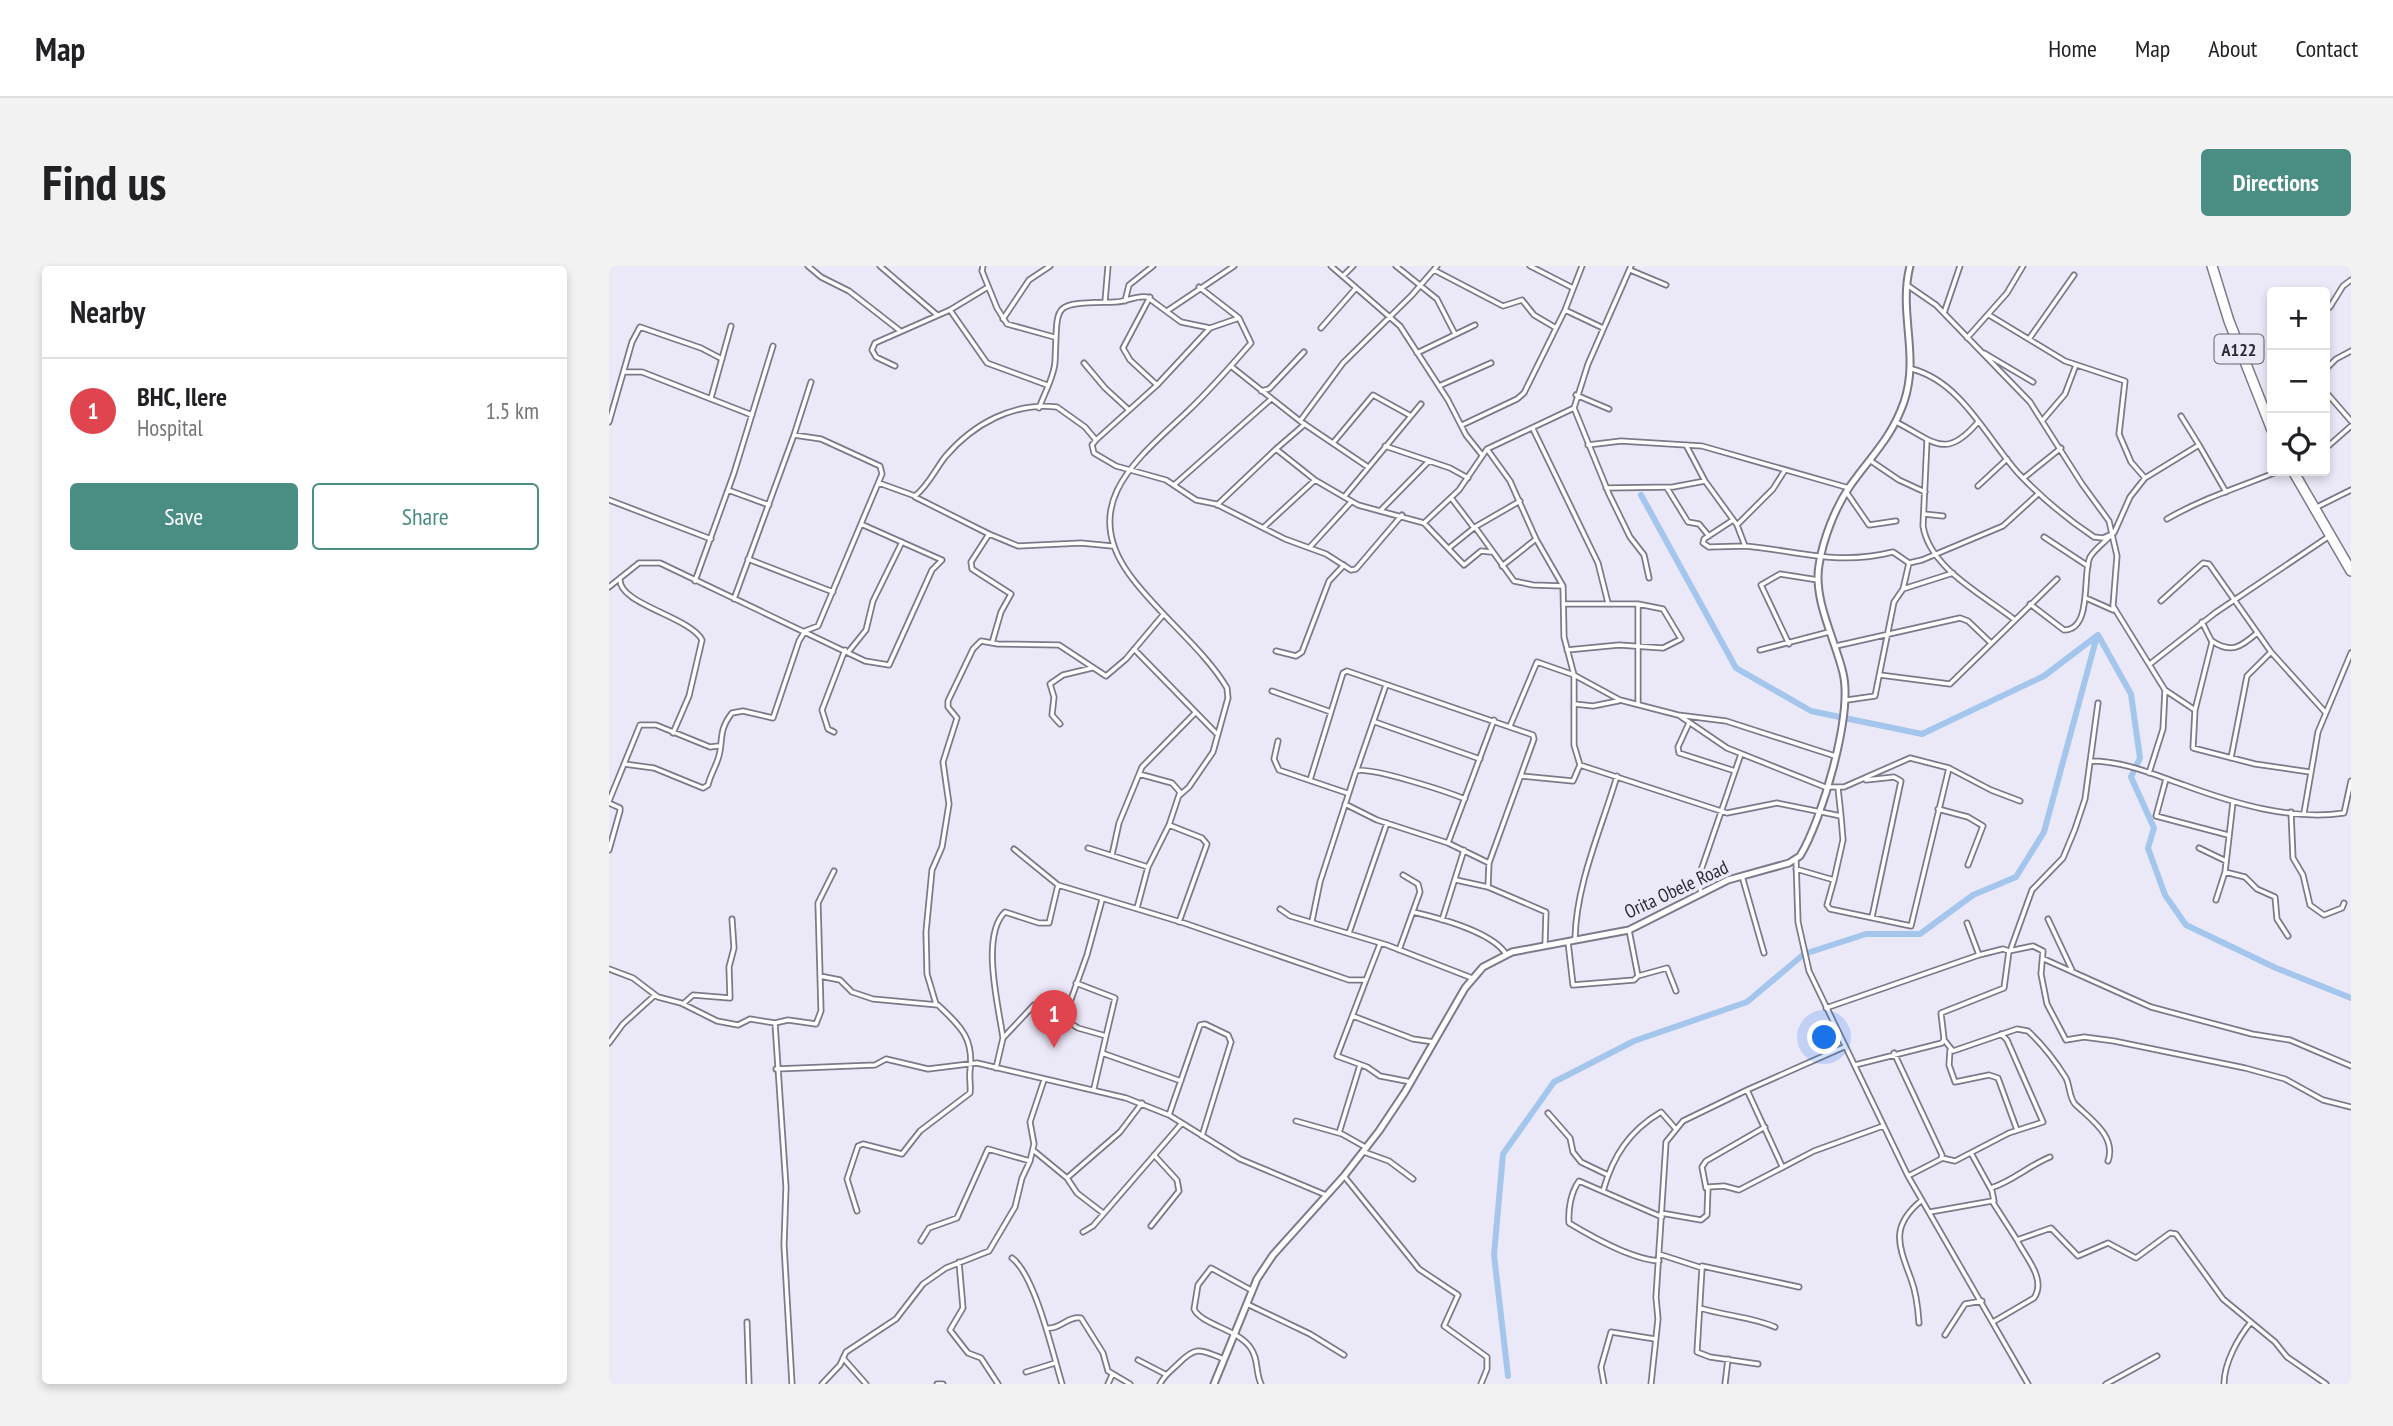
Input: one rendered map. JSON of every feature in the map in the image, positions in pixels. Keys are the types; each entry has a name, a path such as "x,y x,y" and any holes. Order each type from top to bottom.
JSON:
{"highway":[{"name":"A122","path":"2212,266 2229,321 2267,417"},
{"path":"2296,476 2313,509 2351,571"}],"main road":[{"path":"1796,859 1804,849 1836,756 1847,701 1836,646 1818,580 1820,558 1848,490 1896,422 1912,369 1907,285 1910,266"},
{"name":"Orita Obele Road","path":"1214,1384 1245,1303 1273,1255 1365,1149 1411,1082 1472,978 1491,961 1506,954 1629,930 1702,893 1742,876 1796,859"}],"street":[{"path":"808,266 821,277 849,291 899,330"},
{"path":"880,266 936,314"},
{"path":"983,266 982,271 988,287 1003,319 1011,326 1053,337"},
{"path":"1003,319 1029,280 1050,266"},
{"path":"1105,302 1108,266"},
{"path":"1125,300 1129,285 1153,266"},
{"path":"1167,311 1234,266"},
{"path":"1331,266 1389,316 1417,353 1482,455"},
{"path":"1343,276 1353,266"},
{"path":"1396,266 1440,304 1455,334"},
{"path":"1530,266 1573,288"},
{"path":"1462,425 1521,396 1565,310 1582,266"},
{"path":"1944,313 1960,266"},
{"path":"1967,338 1989,315 2022,267"},
{"path":"1300,421 1343,363 1421,286 1435,268 1503,306 1509,307 1523,300 1534,315 1556,328"},
{"path":"1649,578 1644,555 1630,537 1606,488 1574,408 1576,395 1603,328 1631,268 1666,285"},
{"path":"2029,339 2074,275"},
{"path":"2330,307 2343,286 2351,280"},
{"path":"1907,285 1944,313 2030,402 2082,484 2105,513 2117,556 2114,610"},
{"path":"895,366 876,357 872,346 899,330 950,310 988,287"},
{"path":"1179,795 1189,787 1210,756 1228,698 1227,688 1128,573 1113,546 1110,505 1129,469 1232,367 1252,341 1238,318 1199,287"},
{"path":"1321,328 1356,288"},
{"path":"1039,408 1055,366 1053,337 1058,314 1066,307 1081,302 1105,302 1142,296 1150,298 1185,324 1209,328 1238,318"},
{"path":"1150,298 1123,348 1130,360 1157,385"},
{"path":"950,310 987,363 1047,384"},
{"path":"1565,310 1603,328"},
{"path":"1989,315 2076,365 2125,381 2119,434 2131,462 2145,478"},
{"path":"1417,353 1475,325"},
{"path":"609,422 635,332 644,326 722,359"},
{"path":"711,398 731,326"},
{"path":"1209,328 1157,385 1096,440 1093,445 1096,455 1129,469 1159,477 1196,500 1217,505 1285,539 1310,547 1356,569 1402,515"},
{"path":"695,581 729,490 773,346"},
{"path":"1979,351 2033,383"},
{"path":"2330,365 2351,351"},
{"path":"1266,395 1304,352"},
{"path":"1084,363 1105,388 1129,410"},
{"path":"1439,386 1491,363"},
{"path":"2042,421 2065,394 2076,365"},
{"path":"1232,367 1300,421 1368,467"},
{"path":"1912,369 1937,379 1978,422 2038,494 2094,537 2112,534"},
{"path":"624,372 642,373 752,415"},
{"path":"734,599 811,382"},
{"path":"1261,391 1269,389"},
{"path":"1333,444 1373,395 1411,416"},
{"path":"1576,395 1609,409"},
{"path":"2330,397 2351,423 2330,444"},
{"path":"1174,485 1271,399"},
{"path":"1344,498 1421,404"},
{"path":"913,496 923,488 947,456 984,422 1007,412 1039,408 1061,409 1096,440"},
{"path":"1424,523 1451,499 1487,449 1574,408"},
{"path":"2181,416 2226,492"},
{"path":"1896,422 1943,446 1954,445 1978,422"},
{"path":"1217,505 1305,424"},
{"path":"1533,428 1598,563 1608,603"},
{"path":"718,746 732,713 743,711 773,718 795,652 805,631 818,626 879,482 882,469 869,459 821,439 794,435"},
{"path":"1927,440 1924,531 1937,554 1953,573 2015,620"},
{"path":"1588,445 1621,441 1686,445 1753,459 1848,490 1870,525 1896,521"},
{"path":"1686,445 1705,481 1737,525 1745,546"},
{"path":"2030,604 2066,631 2080,616 2086,598 2090,557 2112,534 2130,497 2145,478 2199,445"},
{"path":"1385,446 1468,478"},
{"path":"2024,478 2061,447"},
{"path":"1276,449 1315,480 1351,502 1424,523 1466,565 1481,551 1491,552"},
{"path":"1487,449 1520,501 1536,539 1563,586 1567,650 1574,675 1574,745 1580,765 1573,781 1521,776"},
{"path":"1978,486 2007,459"},
{"path":"1380,511 1429,461"},
{"path":"1871,461 1899,480 1925,492"},
{"path":"1737,525 1773,489 1785,470"},
{"path":"2167,519 2197,501 2267,476"},
{"path":"1264,527 1315,480"},
{"path":"1606,488 1667,488 1705,481"},
{"path":"879,482 1018,546 1074,543 1113,546"},
{"path":"1667,488 1688,522 1701,525 1709,536"},
{"path":"729,490 769,505"},
{"path":"2313,509 2351,490"},
{"path":"1909,563 2003,526 2038,494"},
{"path":"1451,499 1517,582 1563,586"},
{"path":"609,500 711,539"},
{"path":"1449,548 1475,527 1520,501"},
{"path":"1310,547 1351,502"},
{"path":"1924,513 1943,516"},
{"path":"1733,520 1703,540 1707,546 1745,546 1820,558 1853,559 1893,552 1901,554 1909,563"},
{"path":"609,587 639,563 650,561 873,664 889,665 932,570 941,564 939,557 861,524"},
{"path":"989,534 971,562 972,569 1011,594 1000,612 992,643"},
{"path":"2150,664 2202,622 2329,536"},
{"path":"2044,537 2088,566"},
{"path":"1502,566 1536,539"},
{"path":"834,732 828,729 822,710 847,650 866,629 873,601 902,542"},
{"path":"748,559 833,592"},
{"path":"2161,601 2206,562 2212,566 2271,652 2325,712"},
{"path":"1903,589 1909,563"},
{"path":"1276,651 1296,656 1302,652 1325,590 1344,565"},
{"path":"1847,701 1873,697 1897,595 1903,589 1953,573"},
{"path":"1789,643 1761,585 1780,574 1818,580"},
{"path":"620,579 624,590 656,611 678,620 702,640 688,696 673,733"},
{"path":"1880,675 1950,684 2057,579"},
{"path":"2086,598 2114,610 2165,690 2195,710"},
{"path":"1563,604 1638,604 1663,609 1681,636 1678,642 1663,648 1636,646 1567,650"},
{"path":"1638,604 1638,704"},
{"path":"857,1212 847,1177 859,1145 904,1153 916,1134 970,1093 972,1063 967,1034 936,1004 927,974 926,933 932,870 942,847 949,804 943,762 957,718 949,709 948,701 979,642 1054,643 1074,653 1103,675 1109,675 1163,615"},
{"path":"1836,646 1963,618 1991,643"},
{"path":"2202,622 2212,641 2225,649 2237,648 2257,633"},
{"path":"1760,650 1831,632"},
{"path":"2212,641 2195,710 2193,748 2231,758 2310,772"},
{"path":"1134,649 1216,733"},
{"path":"2231,758 2247,676 2271,652"},
{"path":"2304,813 2318,732 2351,653"},
{"path":"1510,726 1537,662 1574,675 1620,700 1678,715 1726,721 1836,756"},
{"path":"1060,724 1052,715 1054,697 1050,684 1063,675 1092,668"},
{"path":"1310,780 1344,671 1494,720 1534,737 1489,863 1488,887"},
{"path":"1312,921 1320,882 1347,793 1375,722 1386,685"},
{"path":"2149,773 2163,729 2165,690"},
{"path":"1272,691 1331,712"},
{"path":"1574,704 1593,706 1620,700"},
{"path":"2017,1130 1998,1078 1989,1075 1955,1082 1949,1065 1950,1049 1944,1039 1941,1013 2004,988 2010,951 2032,891 2063,858 2085,799 2098,703"},
{"path":"1111,855 1119,823 1144,765 1195,713"},
{"path":"1678,715 1741,754 1825,787 1838,788 1864,780 1910,758 1957,770 1991,790 2021,801"},
{"path":"1448,843 1494,720"},
{"path":"1375,722 1480,759"},
{"path":"1689,723 1678,747 1679,753 1735,771"},
{"path":"609,850 620,808 609,802 638,726 656,725 710,747 718,746"},
{"path":"1278,741 1274,759 1277,767 1347,793"},
{"path":"624,764 654,768 703,788 708,785 718,761 721,748 718,746"},
{"path":"1702,893 1698,879 1741,754"},
{"path":"2090,761 2129,765 2234,802 2304,813 2344,813 2351,781"},
{"path":"1580,765 1723,811 1737,812 1777,803 1841,816"},
{"path":"1838,788 1843,840 1828,907 1913,924 1937,809 1949,768"},
{"path":"1356,771 1363,769 1381,772 1465,799"},
{"path":"1137,908 1148,867 1169,825 1179,795 1178,788 1172,783 1139,774"},
{"path":"1575,940 1581,884 1591,863 1616,776"},
{"path":"1864,780 1894,777 1901,781 1872,917"},
{"path":"2166,779 2156,816 2228,835"},
{"path":"2216,900 2225,872 2234,802"},
{"path":"1345,804 1387,823 1448,843 1489,863"},
{"path":"1937,809 1968,817 1983,826 1968,865"},
{"path":"2291,812 2293,858 2302,875 2311,905 2324,915 2342,908 2344,903"},
{"path":"1349,933 1387,823"},
{"path":"1169,825 1202,838 1206,844 1179,922"},
{"path":"1088,848 1148,867"},
{"path":"2199,848 2227,861"},
{"path":"1014,849 1058,885 1102,900 1137,908 1349,981 1366,980"},
{"path":"1443,920 1464,850"},
{"path":"1796,859 1798,922 1804,954 1826,1008 1908,1176 2028,1384"},
{"path":"1796,869 1834,880"},
{"path":"609,970 633,978 655,995 684,1004 720,1021 738,1025 750,1018 775,1023 788,1020 812,1025 818,1022 821,1011 818,898 834,871"},
{"path":"2225,872 2245,877 2257,889 2275,897 2277,919 2288,936"},
{"path":"1399,950 1420,887 1403,875"},
{"path":"1742,876 1764,953"},
{"path":"1456,880 1488,887 1546,912 1545,945"},
{"path":"996,1068 1003,1038 1001,1013 996,1006 992,980 994,935 1005,912 1039,923 1049,923 1058,885"},
{"path":"1102,900 1064,1021 1105,1036"},
{"path":"1280,909 1290,916 1399,950 1472,978"},
{"path":"1413,912 1443,920 1490,940 1506,954"},
{"path":"684,1004 693,995 730,998 729,967 734,948 732,919"},
{"path":"2048,919 2072,970"},
{"path":"1967,923 1979,955"},
{"path":"1629,930 1638,976"},
{"path":"1568,942 1573,985 1634,980 1638,976 1667,968 1676,991"},
{"path":"1380,944 1337,1056 1360,1064 1380,1076 1411,1082"},
{"path":"1826,1008 1979,955 2006,948 2010,951 2036,947 2043,951 2041,974 2047,1004 2066,1040 2084,1037 2114,1041 2245,1068 2285,1079 2323,1100 2351,1107"},
{"path":"2044,958 2151,1007 2252,1034 2290,1040 2351,1066"},
{"path":"820,976 840,980 852,992 873,999 936,1004"},
{"path":"1076,983 1115,998 1094,1089"},
{"path":"609,1044 626,1021 655,995"},
{"path":"1003,1038 1034,1005"},
{"path":"1353,1016 1415,1040 1433,1042"},
{"path":"775,1023 775,1058 786,1187 784,1245 792,1384"},
{"path":"1169,1115 1201,1024 1230,1037 1231,1042 1202,1136"},
{"path":"1950,1049 2025,1029 2065,1076 2074,1101 2083,1107 2102,1130 2110,1149 2108,1161"},
{"path":"1908,1176 1942,1158 1952,1161 2017,1130 2042,1124 2044,1120 2007,1040 2001,1034"},
{"path":"1854,1066 1894,1053 1942,1043 1944,1039"},
{"path":"1651,1384 1664,1147 1675,1128 1687,1118 1844,1046"},
{"path":"1102,1053 1181,1081"},
{"path":"1894,1053 1942,1158"},
{"path":"775,1058 784,1068"},
{"path":"776,1069 875,1065 886,1059 928,1069 972,1063 1094,1089 1142,1103 1169,1115 1240,1159 1326,1195"},
{"path":"1339,1133 1360,1064"},
{"path":"822,1384 847,1350 896,1319 923,1284 942,1269 989,1251 1015,1207 1022,1178 1030,1161 1033,1150 1030,1122 1044,1080"},
{"path":"1747,1090 1782,1166"},
{"path":"1067,1178 1120,1132 1142,1103"},
{"path":"1548,1113 1570,1138 1575,1156 1587,1166 1608,1175"},
{"path":"1603,1191 1619,1150 1659,1113 1665,1113 1675,1128"},
{"path":"1296,1121 1339,1133 1389,1161 1413,1179"},
{"path":"1083,1232 1091,1227 1182,1123"},
{"path":"1706,1188 1724,1186 1739,1190 1828,1145 1883,1126"},
{"path":"1659,1261 1636,1258 1569,1223 1570,1201 1578,1181 1662,1215 1704,1218 1707,1215 1706,1188 1702,1167 1706,1161 1765,1127"},
{"path":"921,1241 929,1228 943,1226 957,1218 988,1149 1030,1161"},
{"path":"1033,1150 1067,1178 1077,1194 1103,1213"},
{"path":"1971,1153 1991,1188 1994,1201 2037,1275 2038,1292 2034,1298 1993,1322"},
{"path":"1151,1226 1178,1195 1180,1187 1154,1155"},
{"path":"1991,1188 2011,1181 2030,1165 2049,1157"},
{"path":"1344,1176 1419,1269 1458,1295 1444,1326 1487,1357 1487,1369 1481,1384"},
{"path":"1919,1323 1913,1282 1900,1255 1900,1235 1904,1216 1922,1200"},
{"path":"1930,1212 1994,1201"},
{"path":"2017,1240 2051,1228 2078,1256 2108,1243 2136,1258 2174,1233 2218,1293 2287,1357 2326,1384"},
{"path":"1659,1254 1677,1262 1799,1287"},
{"path":"1012,1258 1024,1268 1046,1328 1062,1384"},
{"path":"959,1262 963,1308 950,1330 968,1353 981,1357 998,1384"},
{"path":"1701,1266 1696,1352 1758,1364"},
{"path":"1251,1290 1212,1268 1198,1285 1194,1300 1196,1313 1234,1331 1256,1356 1257,1375 1261,1384"},
{"path":"1945,1335 1965,1304 1982,1301"},
{"path":"1245,1303 1310,1334 1344,1355"},
{"path":"1699,1308 1736,1319 1754,1318 1775,1327"},
{"path":"1046,1328 1056,1328 1071,1319 1081,1318 1112,1375 1130,1384"},
{"path":"747,1322 750,1384"},
{"path":"2224,1384 2224,1373 2251,1322"},
{"path":"1604,1384 1601,1367 1611,1332 1655,1339"},
{"path":"1160,1384 1165,1374 1187,1353 1204,1352 1224,1359"},
{"path":"2106,1384 2157,1356"},
{"path":"843,1358 866,1384"},
{"path":"1725,1384 1728,1359"},
{"path":"1138,1360 1165,1374"},
{"path":"1026,1372 1055,1363"},
{"path":"1108,1384 1112,1375"},
{"path":"937,1384 943,1384"}],"waterway":[{"path":"1641,495 1736,668 1811,711 1922,734 2044,676 2098,635 2131,694 2140,758 2131,777 2154,828 2148,848 2165,895 2186,925 2276,968 2351,998"},
{"path":"1508,1376 1494,1255 1503,1154 1554,1082 1634,1041 1747,1002 1804,954 1866,934 1920,934 1973,895 2016,877 2044,832 2097,636"}],"place":[{"name":"BHC, Ilere","path":"1054,1048"}]}
